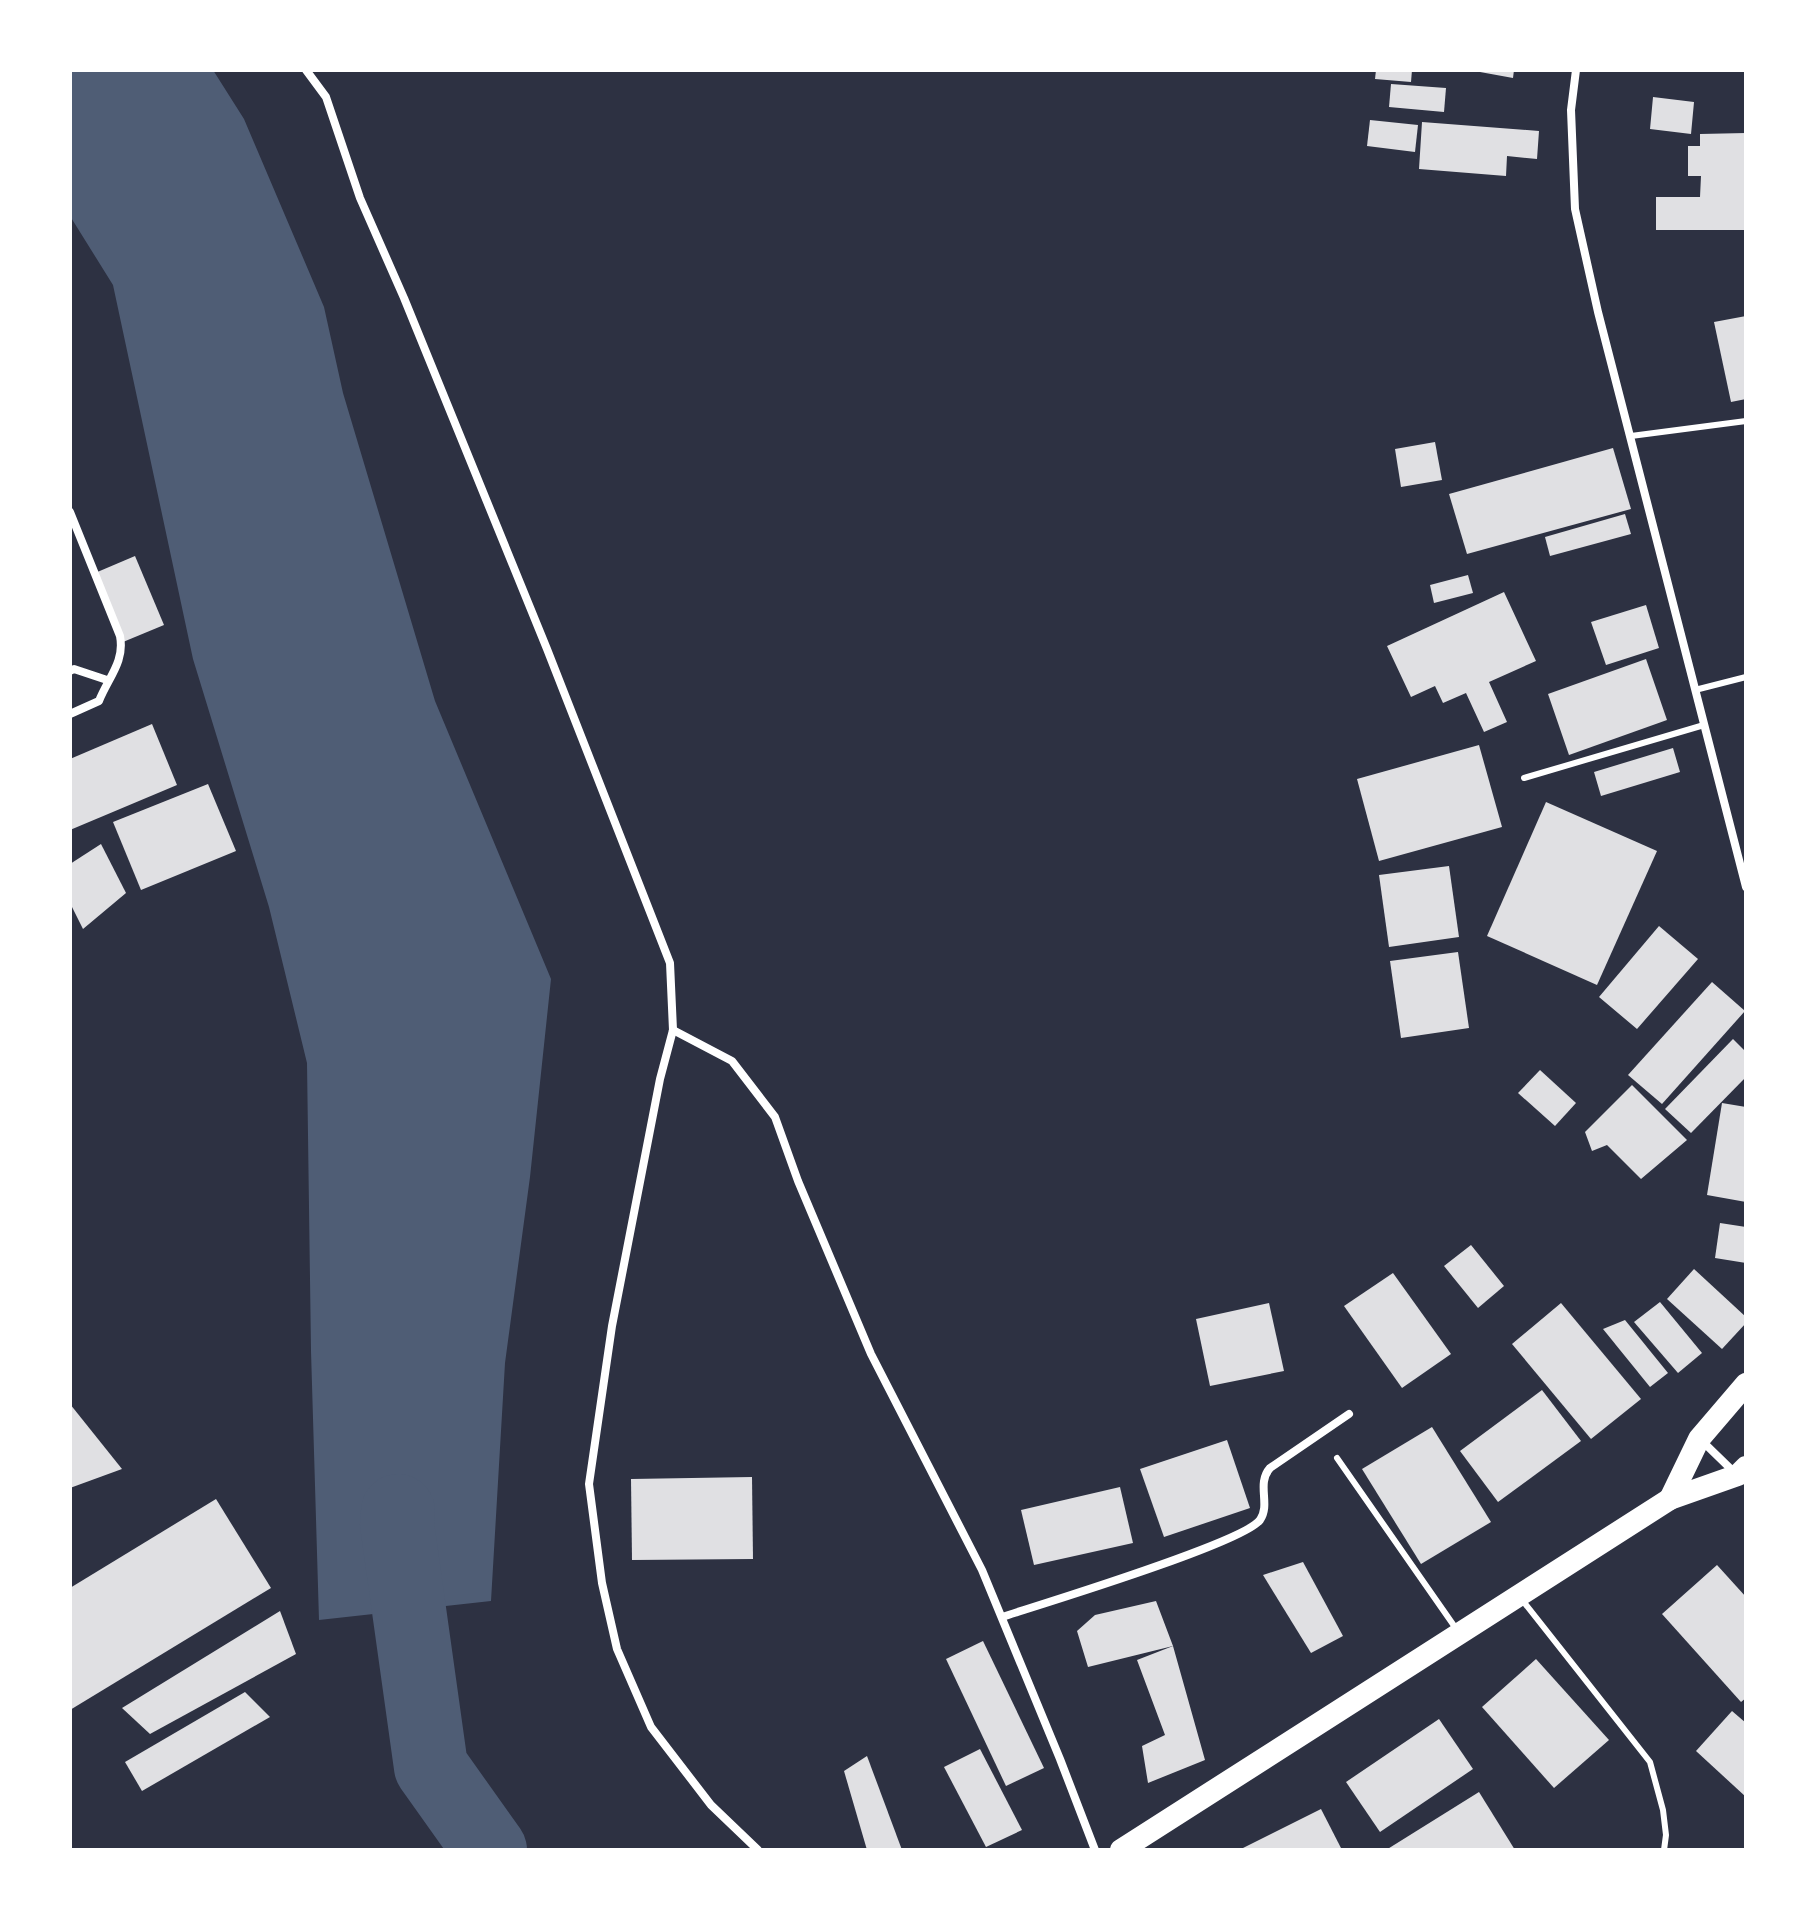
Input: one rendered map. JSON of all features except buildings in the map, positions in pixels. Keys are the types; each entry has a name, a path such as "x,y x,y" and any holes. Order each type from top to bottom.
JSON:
{"highway":[{"path":"1670,1499 1699,1439 1746,1384"},
{"path":"1121,1850 1670,1499 1743,1475"}],"street":[{"path":"306,70 326,97 360,198 535,620 670,963 673,1030 657,1094 612,1326 589,1484 602,1583 617,1649 651,1727 711,1805 758,1850"},
{"path":"1576,70 1571,110 1575,209 1746,887"},
{"path":"70,512 120,636 122,648 120,660 107,680 99,701 70,714"},
{"path":"70,671 74,669 107,680"},
{"path":"673,1030 732,1061 775,1117 798,1181 871,1354 982,1570 1095,1850"},
{"path":"1002,1617 1211,1546 1255,1525 1265,1505 1265,1473 1349,1414"},
{"path":"1699,1439 1743,1475"}],"lane":[{"path":"1631,436 1746,421"},
{"path":"1695,690 1746,677"},
{"path":"1524,778 1704,725"},
{"path":"1337,1458 1459,1633"},
{"path":"1519,1595 1650,1762 1663,1810 1664,1850"}],"water":[{"path":"70,70 213,70 244,119 324,307 343,393 435,701 551,979 530,1177 505,1363 491,1601 319,1620 307,1063 269,907 193,659 113,285 70,216"}],"waterway":[{"path":"398,1511 397,1524 431,1767 490,1850"}]}
